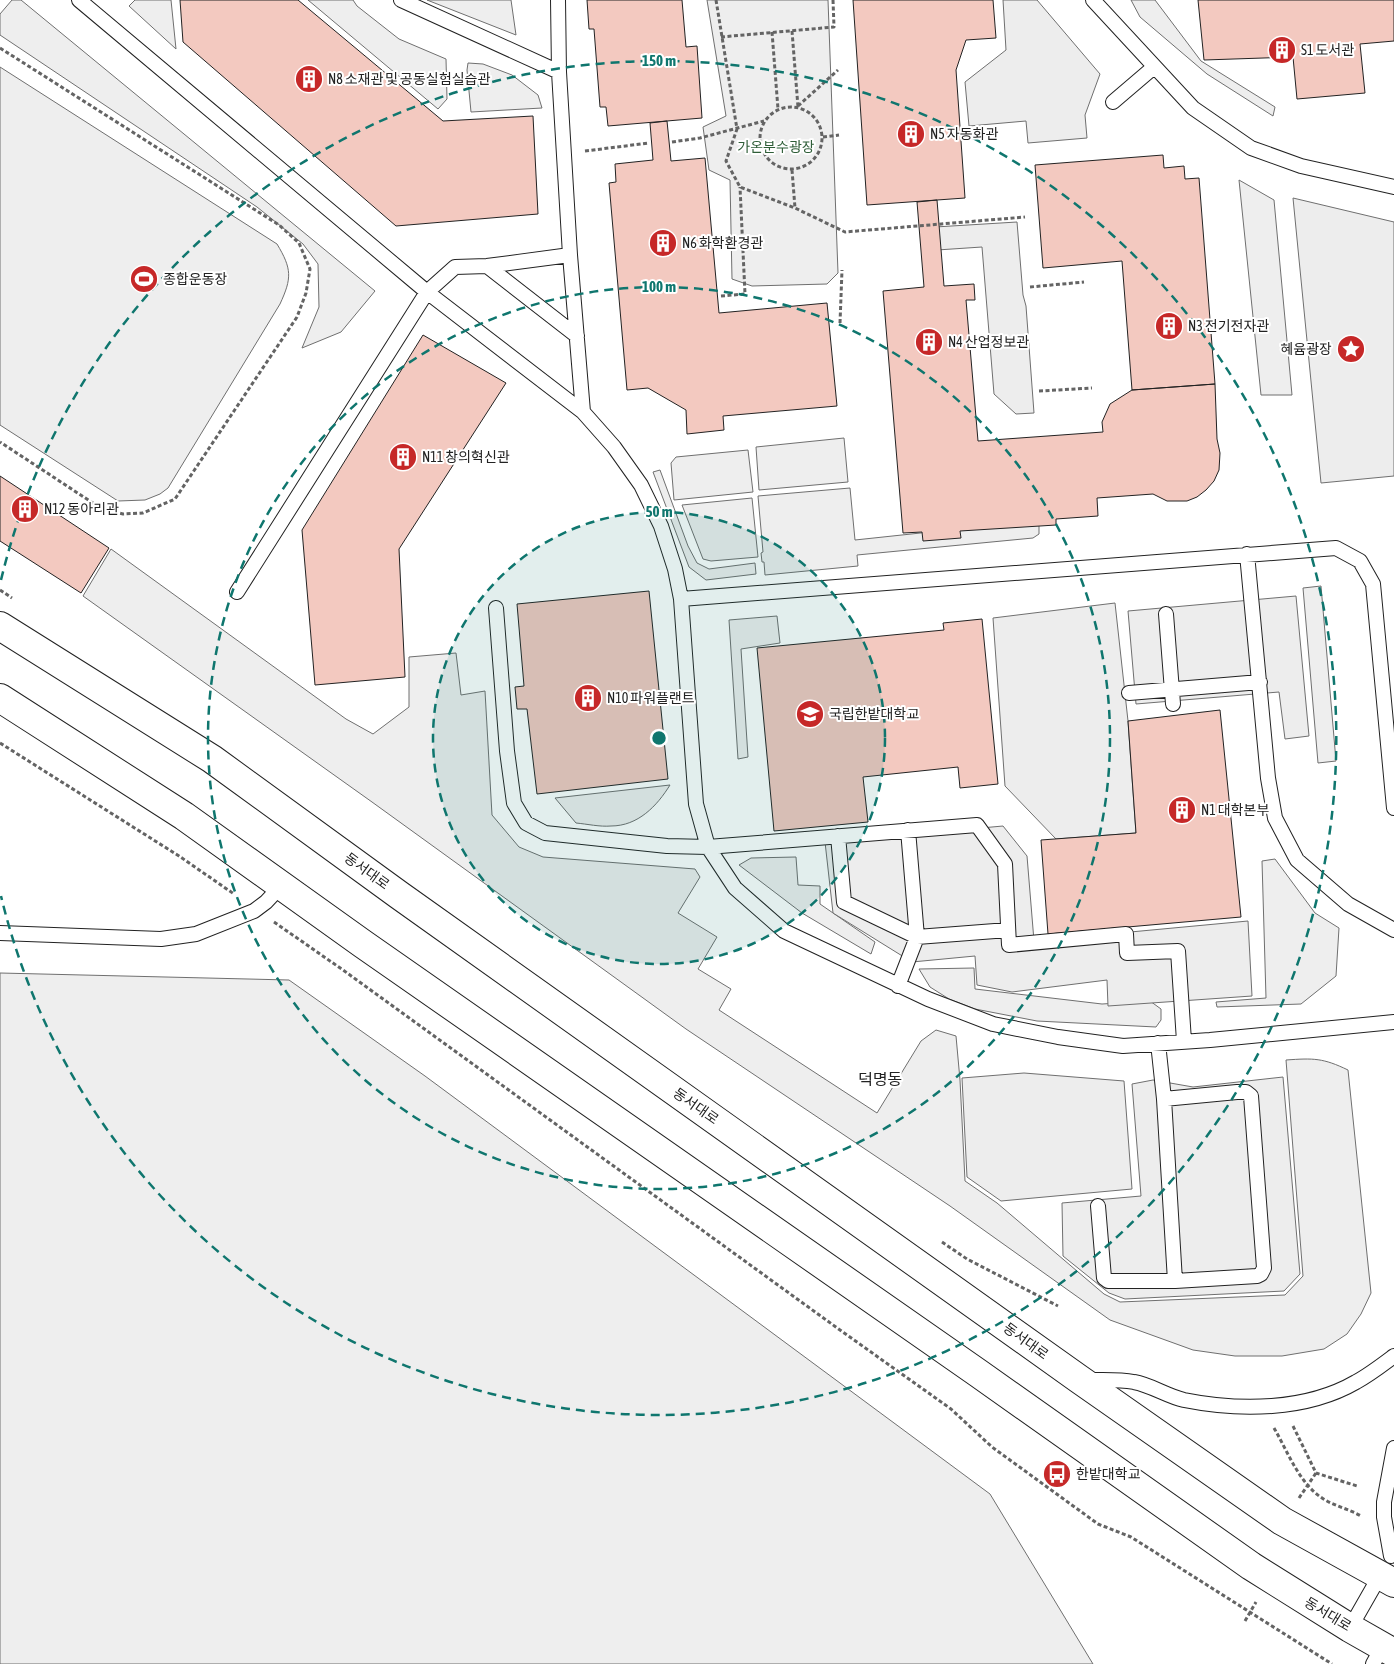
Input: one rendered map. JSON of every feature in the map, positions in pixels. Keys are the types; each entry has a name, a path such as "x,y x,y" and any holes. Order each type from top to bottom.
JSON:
{"street":[{"name":"동서대로","path":"0,626 212,759 399,895 1079,1379 1282,1521 1390,1567"},
{"name":"동서대로","path":"0,698 184,816 722,1196 1252,1566 1350,1628 1383,1654"}],"lane":[{"path":"79,0 427,292 583,412 614,447 641,485 664,535 675,569 681,599 696,804 708,847 735,888 784,931 898,986 993,1024 1058,1037 1123,1046 1394,1022"},
{"path":"401,0 559,72"},
{"path":"558,0 559,72 570,255 583,412"},
{"path":"1094,0 1193,108 1251,148 1301,166 1394,187"},
{"path":"1113,102 1154,67"},
{"path":"236,592 427,292 455,267 487,266 570,255"},
{"path":"487,266 577,336"},
{"path":"681,599 1336,548 1360,561 1373,584 1394,808"},
{"path":"1247,554 1268,778 1275,818 1296,860 1348,904 1394,930"},
{"path":"496,608 507,751 514,803 526,823 544,832 667,846 708,847 977,825 1004,864 1009,945 1126,934 1127,954 1178,952 1184,1041"},
{"path":"1166,614 1172,697"},
{"path":"1129,693 1172,697 1260,682"},
{"path":"898,986 917,937 908,830"},
{"path":"838,836 844,902 917,937 1008,930"},
{"path":"0,933 161,939 196,934 254,911 266,902 281,886"},
{"path":"1158,1043 1164,1099 1175,1281"},
{"path":"1098,1206 1104,1278 1108,1281 1175,1281 1257,1276 1261,1274 1264,1268 1251,1096 1246,1092 1237,1092 1164,1099"},
{"path":"1079,1379 1134,1382 1182,1399 1221,1407 1267,1406 1316,1399 1355,1383 1394,1356"},
{"path":"1350,1628 1390,1567 1384,1502 1394,1448"}],"path":[{"path":"716,0 737,129 726,161 740,187 745,294 721,296"},
{"path":"721,37 834,27 833,0"},
{"path":"792,31 798,107"},
{"path":"772,32 778,109"},
{"path":"0,48 279,224 299,243 310,269 306,293 297,317 175,499 143,513 123,514 102,509 0,442"},
{"path":"798,107 838,70"},
{"path":"672,142 700,138 764,121 778,109 788,106 808,111 816,118 821,127 823,137 818,156 802,168 792,170 774,164 767,158 762,149 760,130 764,121"},
{"path":"823,137 839,135"},
{"path":"565,154 649,143"},
{"path":"792,170 795,208"},
{"path":"740,187 795,208 845,232 1025,217"},
{"path":"840,322 842,270"},
{"path":"1030,287 1084,282"},
{"path":"1039,391 1092,388"},
{"path":"0,743 179,856"},
{"path":"310,947 951,1409 992,1447 1098,1524 1132,1537 1332,1664"},
{"path":"1292,1424 1316,1474 1357,1486"},
{"path":"1274,1428 1307,1486 1324,1499 1349,1509"},
{"path":"1299,1498 1316,1474"},
{"path":"1320,1504 1324,1499"}],"green space":[{"path":"12,0 21,0 375,291 341,332 302,348 319,307 318,264 303,244 257,207 0,35 0,14"},
{"path":"135,0 171,0 176,49 129,6"},
{"path":"308,0 353,0 357,6 399,39 446,59 447,99 438,109"},
{"path":"427,0 511,0 516,35"},
{"name":"가온분수광장","path":"707,0 828,0 838,273 827,284 752,286 732,279 730,180 709,170 703,127 726,116"},
{"path":"1131,0 1155,0 1201,61 1275,107 1273,116 1207,74 1140,17"},
{"path":"468,63 483,64 512,75 538,95 542,108 471,112"},
{"name":"종합운동장","path":"0,67 277,244 288,267 287,287 280,304 168,488 160,494 145,500 118,501 0,425"},
{"path":"1239,180 1274,200 1292,395 1261,395"},
{"path":"844,438 848,482 759,490 756,447"},
{"path":"748,450 753,492 674,500 671,463 676,457"},
{"path":"660,470 688,546 697,563 709,569 755,563 756,574 706,580 689,567 653,472"},
{"path":"850,488 855,540 1033,521 1039,524 1039,534 1033,538 857,555 858,566 765,575 761,553 763,552 758,496"},
{"path":"752,498 758,557 711,561 703,559 682,505"},
{"path":"111,549 346,719 373,734 409,707 409,657 456,653 461,695 485,691 492,815 519,847 543,857 695,869 700,877 678,913 717,937 698,969 731,989 719,1010 877,1113 921,1041 936,1030 956,1036 965,1181 997,1203 1104,1294 1120,1302 1285,1295 1303,1276 1286,1060 1318,1060 1332,1063 1348,1070 1371,1293 1361,1314 1347,1334 1324,1349 1282,1356 1235,1356 1193,1350 1110,1320 950,1206 686,1029 83,596"},
{"path":"1321,586 1336,761 1318,763 1303,588"},
{"path":"777,616 780,643 741,649 748,757 738,759 729,620"},
{"path":"670,785 646,813 630,823 621,825 602,826 576,823 555,798"},
{"path":"796,857 798,885 820,886 820,904 875,942 871,954 802,913 739,865 751,858"},
{"path":"1275,859 1315,913 1339,928 1336,976 1301,1004 1217,1007 1216,1002 1266,998 1262,861"},
{"path":"974,968 975,989 1102,1004 1150,1001 1161,1009 1161,1020 1156,1027 1037,1021 975,1009 949,999 930,987 919,969"},
{"path":"0,973 289,980 425,1076 990,1494 1093,1664 0,1664"}],"shaded area":[{"path":"1003,0 1037,0 1100,74 1085,115 1087,138 1028,143 1026,121 969,126 965,82 1006,50"},
{"name":"혜윰광장","path":"1293,198 1394,222 1394,476 1321,483"},
{"path":"1017,222 1023,295 1026,306 1034,413 1016,414 994,394 982,247 937,250 935,227"},
{"path":"1296,596 1309,736 1285,739 1279,692 1136,704 1128,611"},
{"path":"1115,603 1128,721 1136,833 1056,839 1005,786 993,618"},
{"path":"1003,826 1027,856 1034,941 1248,921 1252,996 1108,1006 1107,980 1012,992 977,985 975,956 912,962 833,913 825,842"},
{"path":"1024,1073 1124,1081 1132,1189 1001,1201 967,1177 962,1078"},
{"path":"1283,1077 1300,1274 1284,1291 1125,1299 1109,1293 1063,1256 1062,1203 1141,1196 1132,1084 1153,1080 1193,1087"}],"building":[{"name":"N8 소재관 및 공동실험실습관","path":"180,0 298,0 443,121 533,116 538,214 396,226 183,42"},
{"path":"587,0 682,0 686,47 697,46 702,118 608,126 606,107 600,107 594,29 589,29"},
{"name":"N5 자동화관","path":"853,0 993,0 996,38 966,40 956,70 965,198 867,205"},
{"name":"S1 도서관","path":"1198,0 1394,0 1394,41 1360,44 1365,93 1297,99 1293,57 1204,60"},
{"name":"N6 화학환경관","path":"667,121 671,161 705,158 719,313 827,303 837,406 723,416 724,430 687,434 686,410 648,388 627,390 609,183 616,182 615,164 653,160 650,123"},
{"name":"N3 전기전자관","path":"1163,155 1164,168 1184,166 1185,179 1199,178 1215,384 1132,390 1122,261 1043,268 1035,165"},
{"name":"N4 산업정보관","path":"937,200 944,286 974,284 975,300 966,300 978,441 1103,432 1102,422 1110,404 1132,390 1215,384 1217,439 1220,453 1219,470 1214,481 1206,490 1197,497 1187,501 1167,501 1153,494 1097,498 1098,516 1056,519 1056,525 960,531 961,538 923,541 922,532 903,533 883,291 924,287 917,202"},
{"name":"N11 창의혁신관","path":"423,335 506,383 399,549 405,677 315,685 302,530"},
{"name":"N12 동아리관","path":"0,476 109,548 81,593 0,541"},
{"name":"N10 파워플랜트","path":"649,591 668,779 537,794 527,709 517,709 515,687 524,686 517,604"},
{"path":"982,619 998,784 960,788 958,767 863,777 868,822 774,831 757,648 944,630 943,623"},
{"name":"N1 대학본부","path":"1220,710 1241,917 1048,934 1041,840 1136,833 1128,721"}],"place":[{"name":"S1 도서관","path":"1282,50"},
{"name":"N8 소재관 및 공동실험실습관","path":"309,79"},
{"name":"N5 자동화관","path":"911,134"},
{"name":"N6 화학환경관","path":"663,243"},
{"name":"종합운동장","path":"144,279"},
{"name":"N3 전기전자관","path":"1169,326"},
{"name":"N4 산업정보관","path":"929,342"},
{"name":"혜윰광장","path":"1351,349"},
{"name":"N11 창의혁신관","path":"403,457"},
{"name":"N12 동아리관","path":"25,509"},
{"name":"N10 파워플랜트","path":"588,698"},
{"name":"국립한밭대학교","path":"810,714"},
{"name":"N1 대학본부","path":"1182,810"},
{"name":"한밭대학교","path":"1057,1474"}],"district":[{"name":"덕명동","path":"880,1079"}]}
